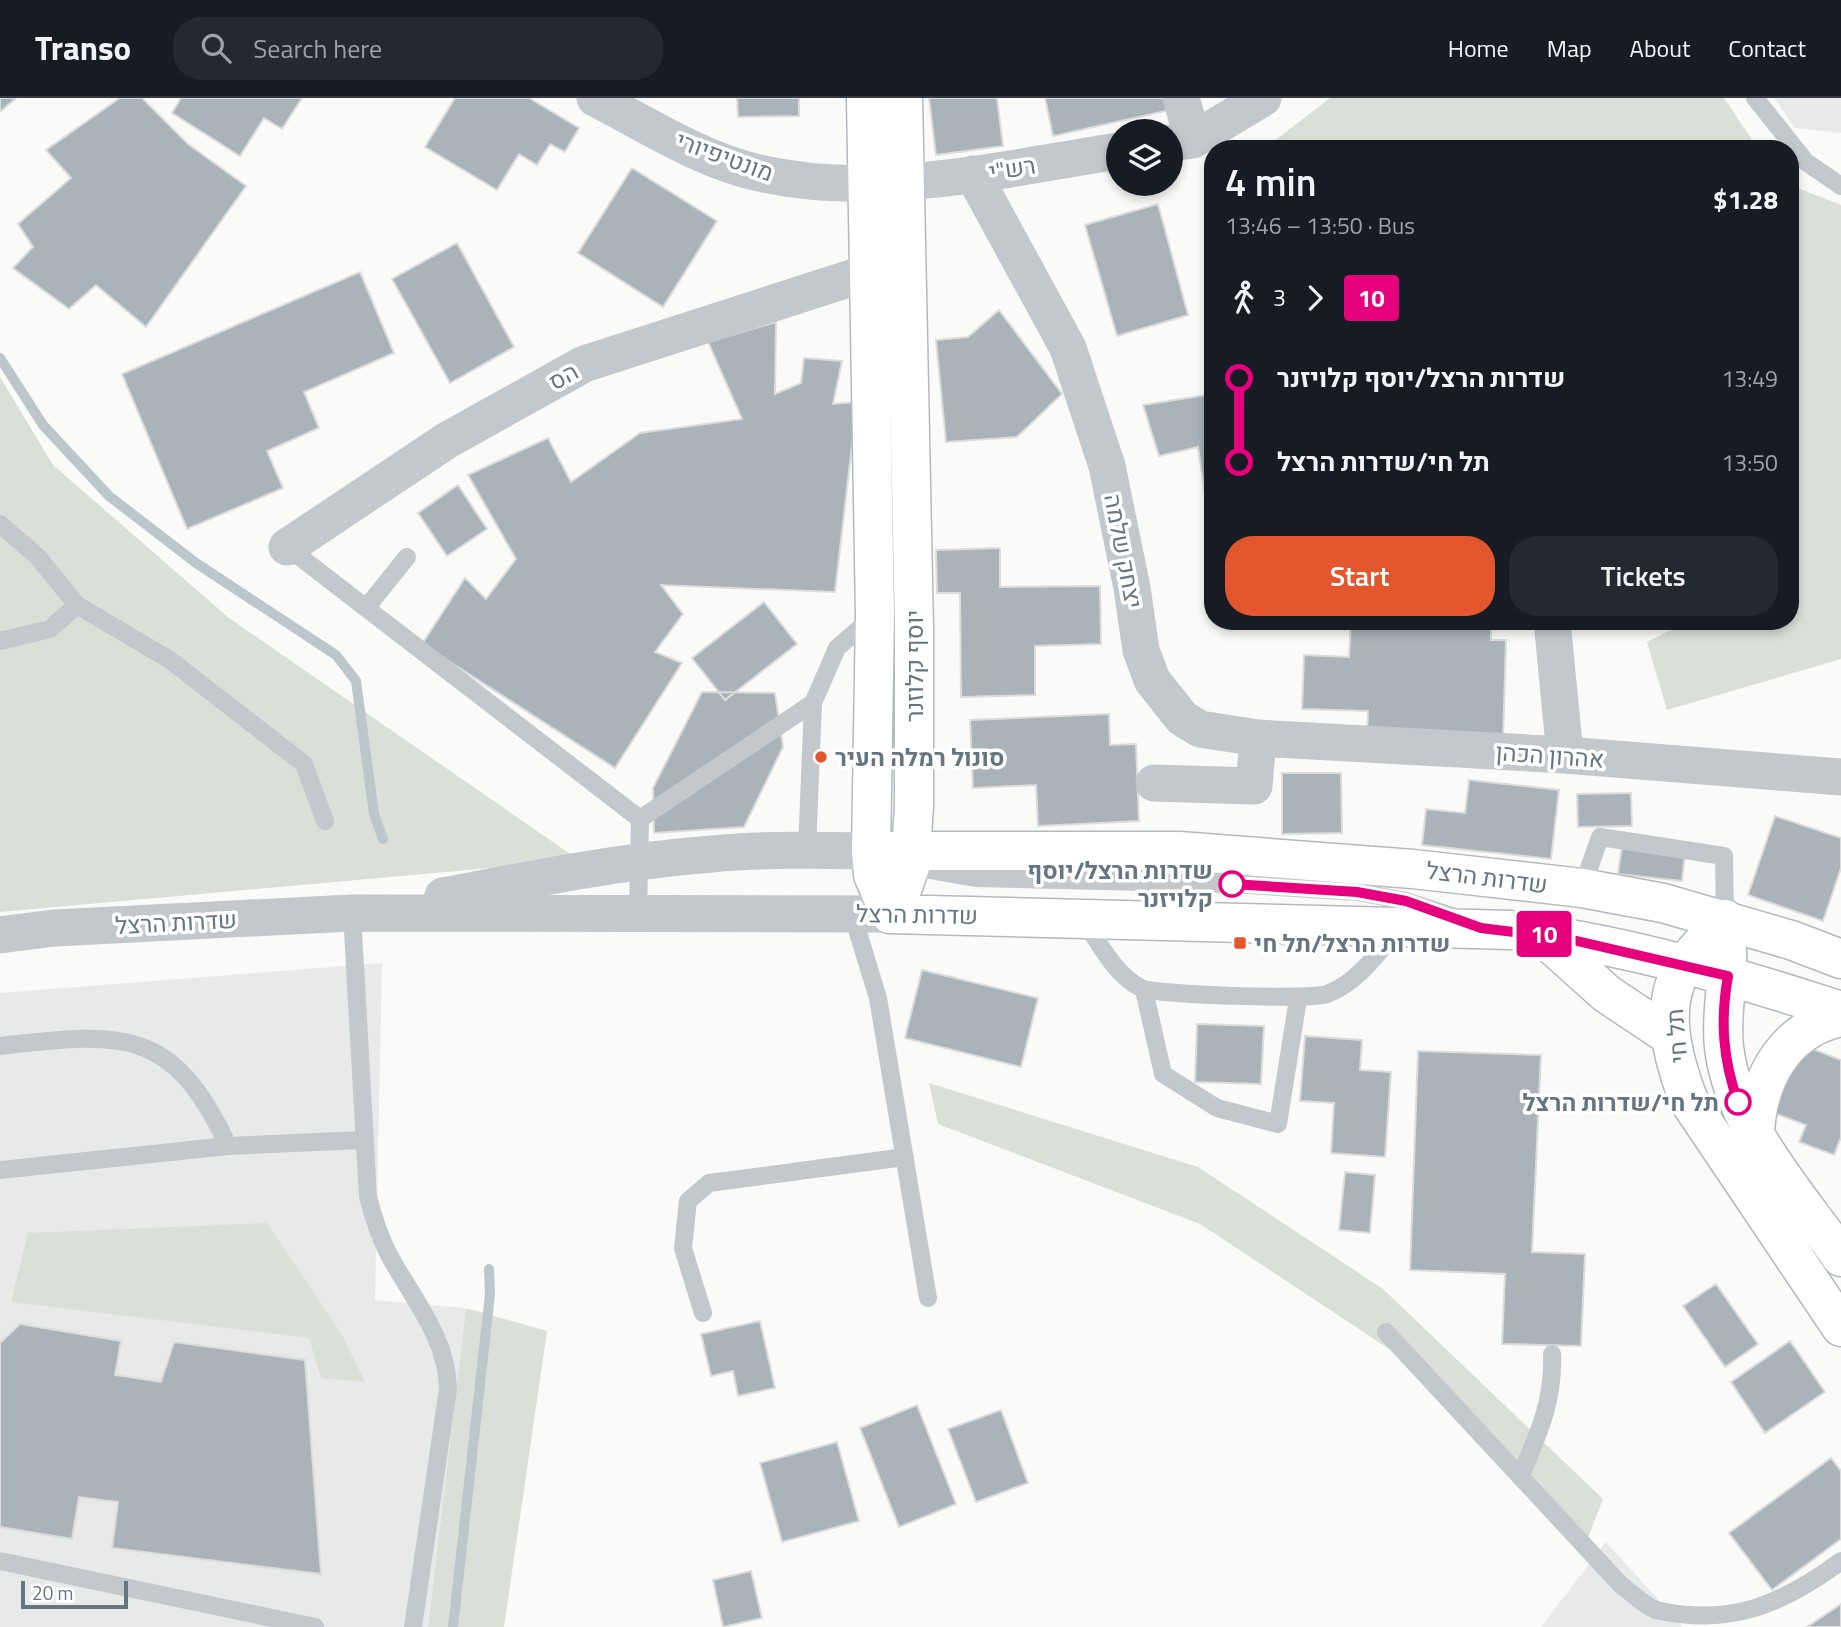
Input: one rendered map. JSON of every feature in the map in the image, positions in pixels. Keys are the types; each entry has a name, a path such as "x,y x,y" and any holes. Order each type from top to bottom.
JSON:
{"main road":[{"name":"יוסף קלוזנר","path":"866,98 875,615 872,851 873,874 890,914"},
{"name":"יוסף קלוזנר","path":"890,914 898,901 911,859 914,628 903,98"},
{"name":"שדרות הרצל","path":"872,851 911,859 1179,851 1413,869 1582,888 1663,903 1725,919 1841,959"},
{"name":"שדרות הרצל","path":"890,914 1081,916 1296,926 1401,925 1481,928 1540,934 1728,976 1841,1011"},
{"name":"תל חי","path":"1725,919 1684,965 1674,990 1671,1036 1675,1065 1689,1101 1841,1327"},
{"name":"תל חי","path":"1725,919 1728,976 1722,1023 1728,1076 1738,1102 1755,1130 1841,1257"},
{"path":"1540,934 1607,994 1671,1036"},
{"path":"1755,1130 1762,1091 1782,1051 1803,1032 1841,1017"}],"street":[{"name":"מונטיפיורי","path":"595,98 703,154 757,173 806,181 905,181"},
{"path":"1181,98 1181,119"},
{"path":"1183,140 1263,98"},
{"name":"רש\"י","path":"905,181 973,174 1106,153"},
{"name":"יצחק שלמה","path":"973,174 1068,348 1107,466 1141,650 1152,680 1182,718 1200,729 1258,738"},
{"name":"הס","path":"287,547 446,441 584,364 870,272"},
{"path":"1553,630 1564,755"},
{"path":"1154,783 1254,786 1258,738"},
{"name":"אהרון הכהן","path":"1258,738 1564,755 1841,777"},
{"name":"שדרות הרצל","path":"352,913 639,862 713,853 807,849 872,851"},
{"name":"שדרות הרצל","path":"0,935 54,928 352,913 890,914"}],"lane":[{"path":"1755,98 1788,140"},
{"path":"1799,153 1806,162 1841,186"},
{"path":"0,524 38,557 76,606 170,660 304,764 325,821"},
{"path":"287,547 640,819"},
{"path":"366,608 407,557"},
{"path":"0,641 50,629 76,606"},
{"path":"807,849 813,703 837,648 875,615"},
{"path":"640,819 813,703"},
{"path":"638,913 640,819"},
{"path":"1582,888 1600,837 1724,856 1725,919"},
{"name":"שדרות הרצל","path":"911,859 975,878 1232,884 1357,892 1406,901 1481,928"},
{"path":"352,913 368,1197 388,1252 437,1340 448,1372 448,1389 413,1627"},
{"path":"852,913 878,998 928,1298"},
{"path":"1081,916 1119,970 1144,990 1298,999 1328,994 1346,983 1373,959 1401,925"},
{"path":"1144,990 1163,1074 1217,1108 1278,1124 1298,999"},
{"path":"0,1046 75,1038 122,1040 160,1053 186,1077 211,1108 228,1146"},
{"path":"0,1170 228,1146 363,1140"},
{"path":"704,1313 683,1248 688,1201 709,1183 905,1157"},
{"path":"1386,1332 1621,1585 1654,1610 1693,1624 1735,1622 1773,1608 1841,1561"},
{"path":"1520,1477 1548,1413 1553,1380 1552,1354"},
{"path":"0,1561 315,1627"}],"shaded area":[{"path":"1330,98 1724,98 1752,140 1276,140"},
{"path":"1774,98 1841,98 1841,133 1795,128"},
{"path":"1799,189 1841,205 1841,659 1667,710 1647,642 1671,630 1799,630"},
{"path":"0,377 53,465 229,618 579,860 0,912"},
{"path":"382,963 375,1300 466,1308 428,1627 0,1627 0,993"},
{"path":"929,1083 1198,1167 1383,1289 1603,1499 1586,1543 1430,1376 1200,1224 938,1124"},
{"path":"267,1223 342,1335 365,1382 321,1378 309,1338 11,1302 28,1233"},
{"path":"466,1308 547,1331 504,1627 428,1627"},
{"path":"1606,1542 1683,1627 1541,1627"}],"building":[{"path":"0,98 16,98 0,112"},
{"path":"120,98 142,98 188,144 246,186 146,327 96,285 69,309 13,268 33,247 18,224 71,178 46,150"},
{"path":"181,98 302,98 282,129 264,118 240,156 172,113"},
{"path":"455,98 529,98 579,128 565,152 550,144 537,165 519,154 497,190 425,147"},
{"path":"737,98 799,98 799,116 738,117"},
{"path":"929,98 997,98 1003,146 936,155"},
{"path":"1045,98 1167,98 1170,110 1130,119 1106,119 1106,124 1053,136"},
{"path":"632,168 717,221 663,307 578,253"},
{"path":"1158,204 1188,315 1117,336 1085,225"},
{"path":"457,243 514,347 450,383 392,279"},
{"path":"360,272 394,353 304,392 319,428 267,451 283,488 187,529 122,374"},
{"path":"999,310 1062,394 1017,437 946,442 936,340 968,337"},
{"path":"776,322 775,394 801,383 804,358 842,361 833,404 857,402 835,592 661,585 683,614 655,652 682,663 615,768 422,644 465,578 486,599 516,559 468,475 548,438 571,482 640,433 742,419 708,342"},
{"path":"1204,395 1204,488 1198,447 1159,456 1143,405"},
{"path":"458,485 487,529 447,556 418,513"},
{"path":"1000,548 1000,587 1100,586 1101,644 1035,646 1035,695 961,697 960,593 937,593 936,550"},
{"path":"764,602 797,644 725,700 692,658"},
{"path":"1350,630 1491,630 1491,640 1506,640 1503,740 1367,736 1368,711 1302,709 1304,655 1349,657"},
{"path":"702,692 775,693 783,747 744,827 654,833 653,788"},
{"path":"1109,714 1110,745 1136,744 1139,821 1038,826 1036,785 973,788 970,720"},
{"path":"1282,773 1341,773 1342,833 1282,834"},
{"path":"1469,780 1559,790 1551,859 1422,845 1426,809 1465,813"},
{"path":"1631,793 1632,826 1578,827 1577,794"},
{"path":"1775,816 1841,838 1841,868 1823,921 1748,895"},
{"path":"1623,838 1686,844 1682,881 1618,874"},
{"path":"922,970 1038,998 1021,1067 905,1038"},
{"path":"1197,1024 1264,1026 1261,1084 1195,1082"},
{"path":"1305,1036 1362,1040 1360,1070 1391,1072 1385,1157 1331,1153 1334,1103 1300,1101"},
{"path":"1800,1044 1841,1060 1841,1137 1834,1155 1799,1142 1806,1125 1774,1113"},
{"path":"1418,1051 1541,1055 1532,1252 1585,1254 1581,1346 1502,1344 1505,1274 1410,1270"},
{"path":"1345,1172 1375,1175 1370,1233 1339,1230"},
{"path":"1716,1284 1758,1344 1725,1367 1683,1306"},
{"path":"760,1321 775,1388 738,1396 733,1371 711,1376 701,1334"},
{"path":"20,1324 121,1341 115,1375 161,1382 174,1342 305,1360 321,1574 112,1548 118,1502 79,1497 72,1539 0,1527 0,1343"},
{"path":"1790,1341 1825,1392 1765,1433 1731,1382"},
{"path":"917,1405 956,1504 899,1527 860,1428"},
{"path":"1001,1410 1028,1483 976,1502 948,1429"},
{"path":"837,1442 859,1521 782,1542 760,1463"},
{"path":"1831,1458 1841,1471 1841,1539 1772,1590 1729,1533"},
{"path":"751,1571 762,1618 723,1627 713,1580"},
{"path":"1841,1604 1841,1627 1807,1627"}],"waterway":[{"path":"0,358 43,425 109,496 196,563 336,655 356,681 374,814 383,839"},
{"path":"453,1627 490,1294 489,1269"}],"bus line":[{"name":"10","path":"1232,884 1357,892 1406,901 1446,913 1481,928 1564,938 1728,976 1722,1023 1728,1076 1738,1102"}],"place":[{"name":"סונול רמלה העיר","path":"821,757"},
{"name":"שדרות הרצל/יוסף קלויזנר","path":"1232,884"},
{"name":"שדרות הרצל/תל חי","path":"1240,943"},
{"name":"תל חי/שדרות הרצל","path":"1738,1102"}]}
